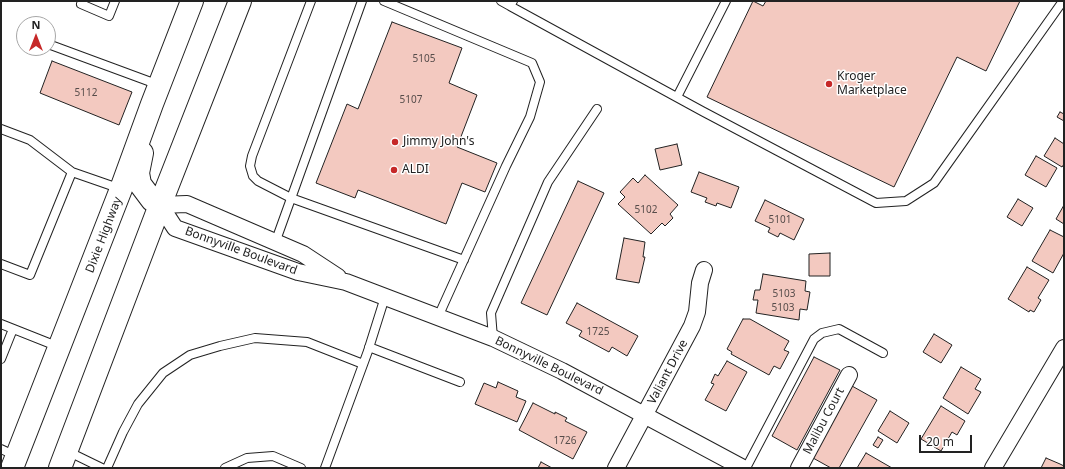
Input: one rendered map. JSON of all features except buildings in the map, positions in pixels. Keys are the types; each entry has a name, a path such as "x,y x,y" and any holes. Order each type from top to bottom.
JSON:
{"main road":[{"name":"Dixie Highway","path":"10,458 60,347 192,1"},
{"path":"64,460 160,205 240,1"},
{"path":"156,95 138,173 140,184 152,200 160,205"}],"street":[{"name":"Bonnyville Boulevard","path":"160,205 187,204 303,254 346,282"},
{"name":"Bonnyville Boulevard","path":"160,205 175,228 298,272 346,282 492,338 562,371 744,468"},
{"name":"Valiant Drive","path":"616,468 692,326 697,312 700,283 704,270"},
{"path":"993,468 1064,348"},
{"name":"Malibu Court","path":"799,468 849,375"}],"lane":[{"path":"82,1 81,4 109,16 115,1"},
{"path":"311,1 252,156 250,166 253,176 258,181 291,198 464,260"},
{"path":"275,243 362,1"},
{"path":"384,1 532,63 540,82 530,118 506,166 438,317"},
{"path":"501,1 512,4 677,97 876,203 906,201 934,183 1064,1"},
{"path":"677,97 726,1"},
{"path":"56,48 156,95"},
{"path":"492,338 491,313 548,182 597,109"},
{"path":"1,129 30,140 72,172 121,190"},
{"path":"1,264 30,275 72,172"},
{"path":"326,468 385,297"},
{"path":"1,324 60,347"},
{"path":"1,359 13,328"},
{"path":"744,468 814,339 822,333 839,329 883,353"},
{"path":"107,468 123,432 138,404 163,373 190,354 255,338 307,342 363,364"},
{"path":"369,347 460,382"},
{"path":"225,468 247,458 273,456 301,468"},
{"path":"64,460 102,468"}],"place":[{"name":"Kroger Marketplace","path":"829,84"},
{"name":"Jimmy John's","path":"395,142"},
{"name":"ALDI","path":"394,170"}]}
